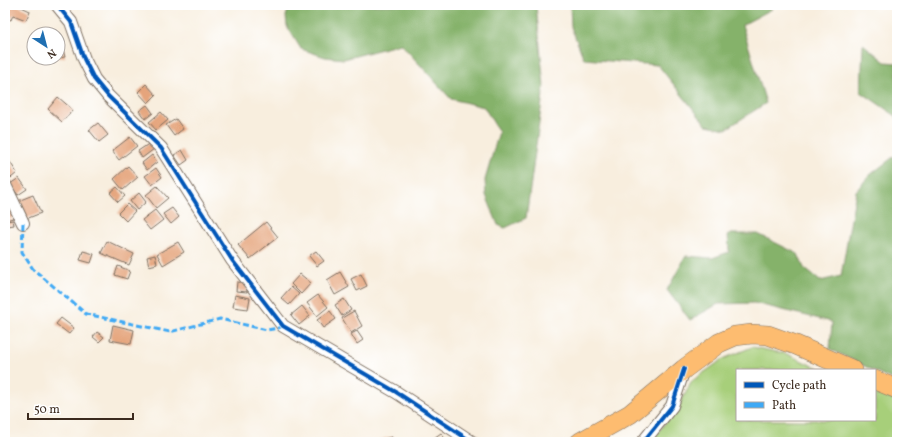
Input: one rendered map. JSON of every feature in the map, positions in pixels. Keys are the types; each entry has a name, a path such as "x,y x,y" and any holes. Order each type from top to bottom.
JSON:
{"main road":[{"path":"580,442 630,414 684,369 719,343 735,336 752,334 768,335 796,345 851,369"},
{"path":"876,380 897,389"}],"street":[{"path":"58,5 71,22 84,59 94,79 108,96 161,148 232,260 283,326 396,392 472,442"},
{"path":"5,185 23,223"},
{"path":"643,442 672,406 684,369"}],"green space":[{"path":"290,5 536,5 544,87 526,218 505,228 498,225 486,195 485,180 499,132 484,107 451,99 401,44 344,59 325,57 301,49 287,26 286,16"},
{"path":"570,5 774,5 772,9 742,25 766,103 726,129 706,125 658,65 584,59 571,27"},
{"path":"863,44 885,62 897,63 897,118 861,92"},
{"path":"897,154 897,382 876,372 876,369 871,369 830,349 832,322 754,303 718,304 690,320 667,290 686,256 712,258 729,252 728,234 758,234 798,254 804,268 820,281 841,276 856,191 870,175"},
{"path":"752,347 787,354 820,369 736,369 736,421 876,421 876,392 897,401 897,442 651,442 681,402 692,381 723,359"}],"building":[{"path":"5,5 17,5 30,11 26,20 13,15 11,20 5,18"},
{"path":"146,84 156,95 148,103 138,92"},
{"path":"58,97 73,110 62,122 48,109"},
{"path":"147,105 153,113 145,119 139,111"},
{"path":"161,112 168,120 156,130 149,122"},
{"path":"176,119 183,129 174,136 166,125"},
{"path":"98,123 108,135 99,142 89,130"},
{"path":"130,137 137,146 119,160 112,151"},
{"path":"150,143 154,149 142,158 138,151"},
{"path":"182,150 188,160 181,165 174,155"},
{"path":"152,155 157,162 147,170 142,163"},
{"path":"10,162 17,173 11,178 5,169 5,165"},
{"path":"128,166 138,177 123,190 114,179"},
{"path":"156,168 162,177 152,185 145,176"},
{"path":"19,178 27,189 18,195 10,184"},
{"path":"157,186 168,198 156,208 146,195"},
{"path":"117,187 125,196 118,202 110,193"},
{"path":"139,193 146,202 137,210 130,201"},
{"path":"33,195 41,213 26,219 18,201"},
{"path":"10,203 13,218 6,220 5,204"},
{"path":"127,204 135,211 126,221 118,213"},
{"path":"172,208 179,217 171,224 163,214"},
{"path":"155,210 163,220 150,230 142,220"},
{"path":"13,220 14,225 8,226 6,221"},
{"path":"266,222 278,237 250,259 238,245"},
{"path":"107,241 134,254 129,265 101,253"},
{"path":"178,242 184,252 163,265 157,254"},
{"path":"83,251 94,254 91,263 80,260"},
{"path":"316,251 324,261 317,266 309,256"},
{"path":"155,255 157,264 149,266 147,257"},
{"path":"118,266 130,271 127,279 115,275"},
{"path":"340,272 349,287 335,295 327,280"},
{"path":"300,274 311,283 301,294 291,284"},
{"path":"361,274 367,286 357,291 351,279"},
{"path":"237,282 247,283 247,292 236,291"},
{"path":"291,287 299,294 289,305 281,298"},
{"path":"235,295 250,298 248,309 233,307"},
{"path":"318,295 328,307 317,316 307,303"},
{"path":"344,299 351,310 342,316 335,305"},
{"path":"302,306 310,316 299,325 291,315"},
{"path":"330,311 336,319 323,328 317,320"},
{"path":"354,311 362,326 351,333 342,318"},
{"path":"61,318 74,328 69,334 56,324"},
{"path":"113,325 134,330 131,344 110,340"},
{"path":"357,331 363,340 357,344 351,334"},
{"path":"97,332 104,337 99,342 93,337"},
{"path":"441,433 447,442 428,442"},
{"path":"392,437 393,442 378,442 378,440"}],"marked path":[{"path":"23,223 22,252 33,269 86,314 170,332 220,319 267,330 283,326"}],"cycle path":[{"path":"57,5 71,22 84,59 94,79 108,96 161,148 232,260 283,326 396,392 472,442"},
{"path":"643,442 672,406 684,369"}]}
